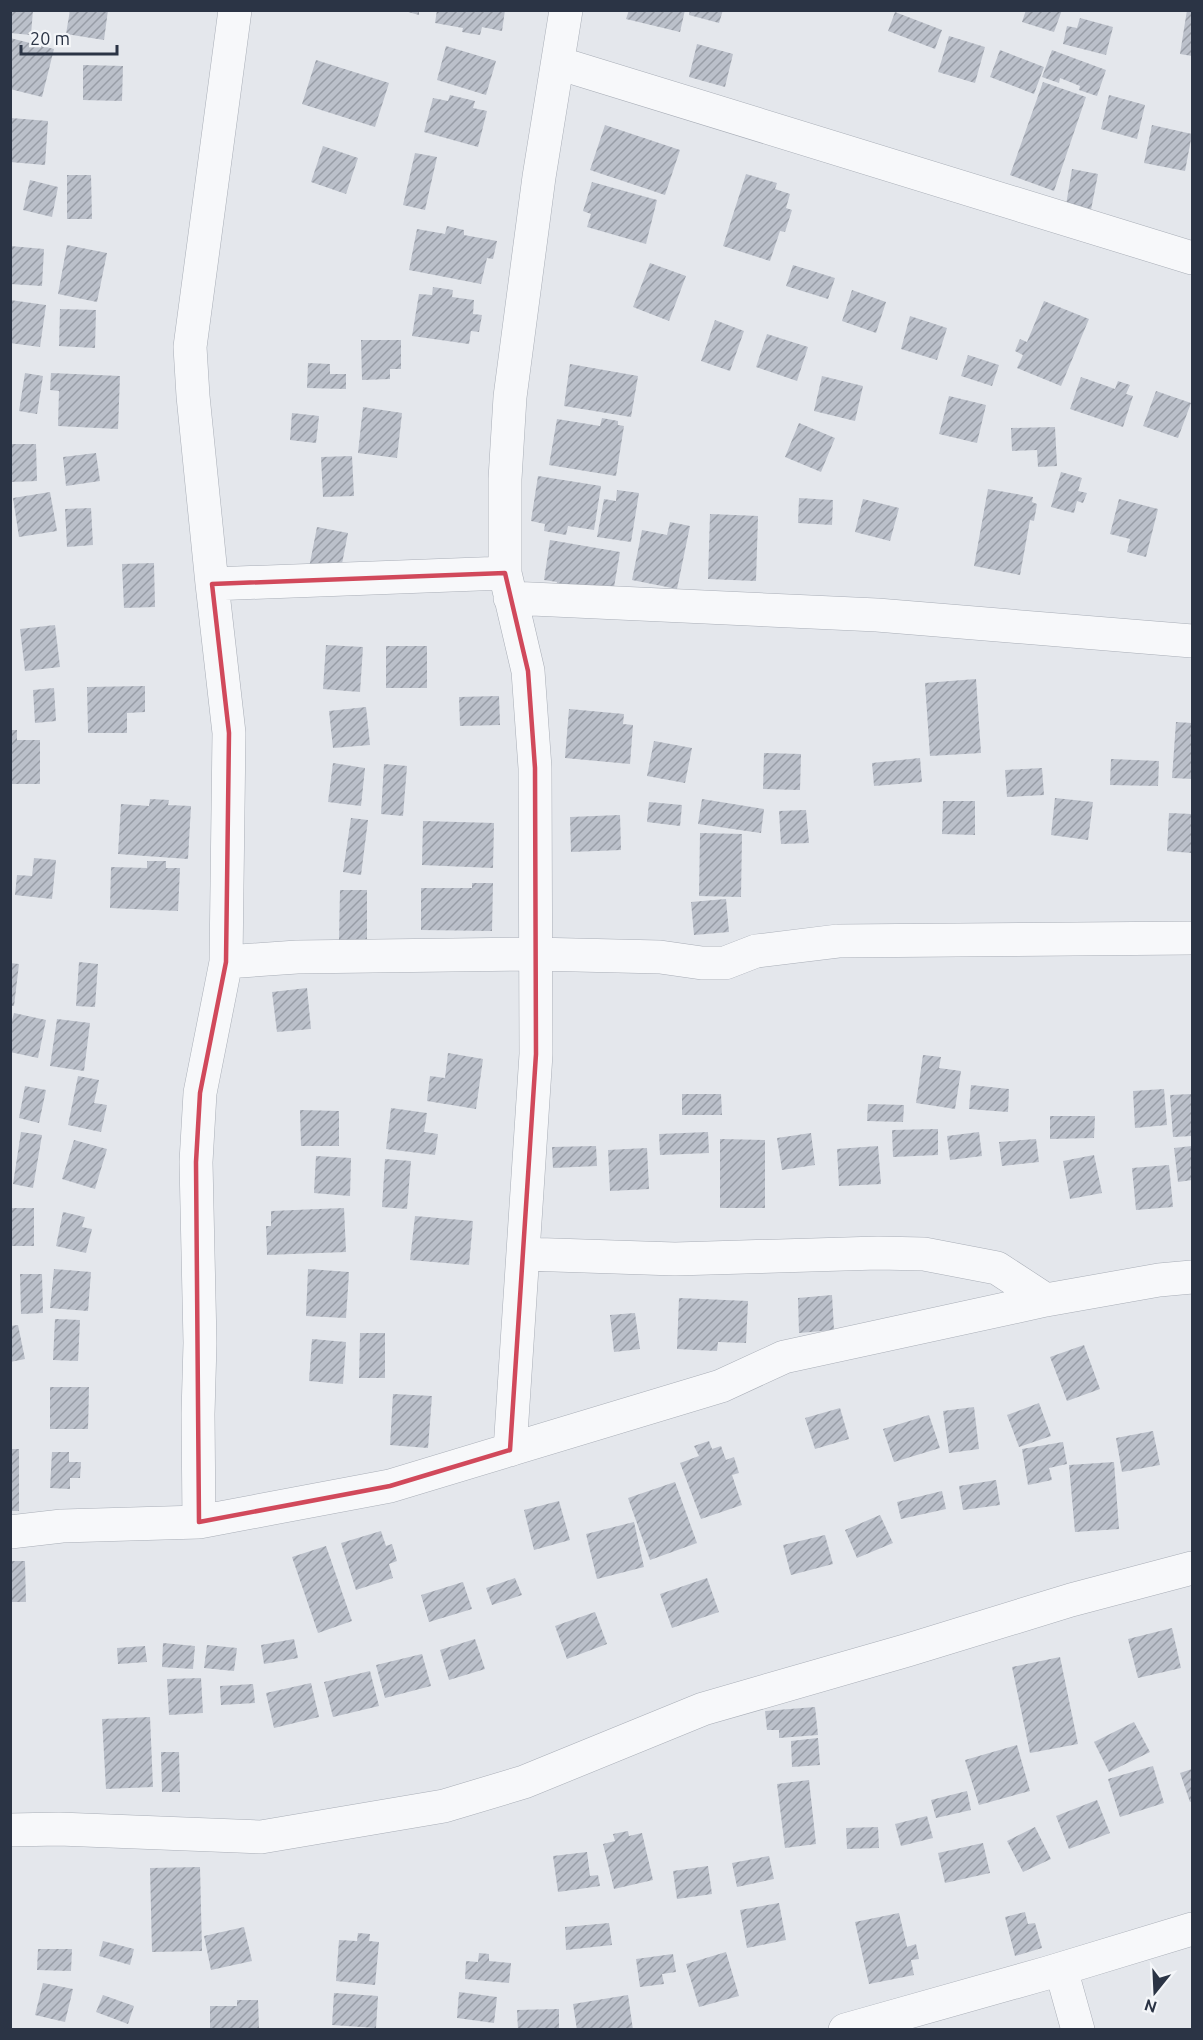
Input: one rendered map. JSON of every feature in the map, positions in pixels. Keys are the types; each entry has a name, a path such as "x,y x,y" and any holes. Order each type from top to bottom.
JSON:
{"street":[{"path":"199,1522 200,1343 195,1162 200,1093 226,962 229,733 193,396 190,347 235,10"},
{"path":"510,1450 536,1054 535,768 528,671 507,585 505,479 510,397 539,177 566,10"},
{"path":"558,63 1192,258"},
{"path":"212,584 507,585 1192,641"},
{"path":"226,962 297,957 534,954 660,957 725,963 756,951 838,941 1192,938"},
{"path":"524,1254 675,1259 878,1253 924,1254 997,1268 1046,1300"},
{"path":"10,1532 62,1526 199,1522 390,1486 721,1386 784,1357 1046,1300 1159,1280 1192,1277"},
{"path":"10,1830 59,1829 261,1837 444,1806 524,1782 703,1709 1081,1597 1192,1568"},
{"path":"845,2030 1192,1929"},
{"path":"1061,1969 1078,2030"}],"highlighted area":[{"path":"505,573 528,671 535,768 536,1054 510,1450 390,1486 199,1522 196,1162 200,1093 226,962 229,733 212,584"}],"building":[{"path":"10,10 33,10 31,35 10,33"},
{"path":"70,10 108,10 104,40 66,34"},
{"path":"401,10 419,10 419,15"},
{"path":"437,10 505,10 502,31 482,27 480,35 462,32 463,28 435,23"},
{"path":"629,10 685,10 680,32 626,19"},
{"path":"690,10 723,10 719,23 689,15"},
{"path":"1026,10 1062,10 1054,32 1022,22"},
{"path":"1187,10 1192,10 1192,56 1180,54"},
{"path":"895,12 942,30 935,49 888,31"},
{"path":"1080,18 1113,27 1106,55 1063,44 1067,26 1077,28"},
{"path":"949,36 985,47 975,83 938,72"},
{"path":"10,38 54,49 42,97 10,89"},
{"path":"697,44 733,54 725,87 689,77"},
{"path":"446,46 496,61 486,95 437,80"},
{"path":"1000,50 1044,67 1034,94 990,77"},
{"path":"1052,50 1106,70 1097,96 1079,90 1080,86 1060,78 1059,83 1042,77"},
{"path":"316,60 389,83 375,127 302,104"},
{"path":"83,65 123,66 122,101 83,100"},
{"path":"1043,82 1086,97 1054,191 1010,175"},
{"path":"450,95 475,101 473,108 487,111 478,147 424,132 433,98 448,101"},
{"path":"1109,95 1145,105 1137,139 1101,129"},
{"path":"11,118 48,121 45,165 10,162"},
{"path":"605,125 680,150 665,195 590,170"},
{"path":"1152,125 1192,134 1185,171 1144,163"},
{"path":"323,146 358,158 346,194 311,182"},
{"path":"415,153 437,157 425,210 403,205"},
{"path":"1072,169 1098,174 1090,215 1065,211"},
{"path":"746,174 777,183 775,189 790,194 786,208 792,210 785,232 780,231 770,261 723,246"},
{"path":"67,175 91,175 92,219 67,219"},
{"path":"30,180 58,187 52,217 23,210"},
{"path":"592,182 657,200 646,244 587,227 591,214 583,211"},
{"path":"447,226 464,230 464,235 497,241 493,259 487,258 481,284 409,270 417,229 445,234"},
{"path":"67,245 107,253 97,302 58,294"},
{"path":"10,246 44,249 42,286 10,284"},
{"path":"650,263 686,276 669,321 633,307"},
{"path":"793,265 835,278 828,299 786,286"},
{"path":"433,287 453,290 452,297 474,300 473,314 482,315 479,332 471,331 469,344 412,336 419,294 432,295"},
{"path":"852,290 886,302 876,333 842,321"},
{"path":"10,300 46,305 40,347 10,343"},
{"path":"1044,301 1089,319 1061,386 1017,368 1023,355 1015,351 1020,339 1027,342"},
{"path":"60,309 96,310 95,348 59,346"},
{"path":"910,316 947,328 937,360 901,349"},
{"path":"715,320 744,331 730,371 701,361"},
{"path":"767,334 808,347 797,381 756,367"},
{"path":"361,340 401,340 401,369 390,369 390,379 362,380"},
{"path":"968,355 999,365 992,386 961,376"},
{"path":"308,363 330,364 330,374 346,374 346,389 307,388"},
{"path":"570,364 638,376 631,417 564,406"},
{"path":"25,373 43,376 37,414 19,411"},
{"path":"51,373 120,376 118,429 58,426 59,391 50,390"},
{"path":"822,376 863,386 855,421 814,411"},
{"path":"1081,377 1115,389 1118,381 1130,385 1126,394 1133,396 1123,427 1070,409"},
{"path":"1156,391 1191,403 1178,438 1143,426"},
{"path":"949,396 986,405 977,443 939,434"},
{"path":"363,407 402,413 397,458 358,453"},
{"path":"292,413 319,416 316,443 290,440"},
{"path":"602,418 618,421 618,425 624,426 616,476 549,465 557,419 600,426"},
{"path":"799,423 835,438 821,472 785,457"},
{"path":"1055,427 1057,466 1038,467 1037,450 1012,451 1011,428"},
{"path":"10,444 36,444 37,481 10,482"},
{"path":"96,453 100,481 66,486 63,457"},
{"path":"352,456 354,496 323,497 321,457"},
{"path":"1061,472 1082,478 1078,491 1087,493 1083,503 1077,501 1074,513 1051,507"},
{"path":"538,476 601,486 594,530 568,526 566,535 544,531 545,524 531,521"},
{"path":"988,489 1033,497 1032,502 1037,504 1034,521 1030,520 1020,575 974,566"},
{"path":"617,490 639,493 631,542 597,537 604,499 616,501"},
{"path":"50,492 57,531 19,537 13,498"},
{"path":"799,498 833,500 832,525 798,523"},
{"path":"863,499 899,508 890,541 855,532"},
{"path":"1119,499 1158,509 1146,557 1127,552 1130,539 1110,534"},
{"path":"91,508 93,545 67,547 65,509"},
{"path":"710,514 758,516 756,581 708,579"},
{"path":"670,522 690,526 677,589 632,580 642,530 667,535"},
{"path":"317,527 348,533 339,579 308,573"},
{"path":"550,540 620,552 613,593 555,592 557,582 544,580"},
{"path":"154,563 155,607 124,608 122,564"},
{"path":"55,625 60,667 25,671 20,629"},
{"path":"326,645 363,647 360,692 323,689"},
{"path":"386,646 427,646 427,688 386,688"},
{"path":"976,679 981,753 930,756 925,683"},
{"path":"145,686 145,712 127,713 127,733 88,733 87,687"},
{"path":"54,688 56,721 35,723 33,690"},
{"path":"499,696 500,725 460,726 459,697"},
{"path":"366,707 370,745 333,748 329,711"},
{"path":"569,709 624,714 623,724 633,725 630,764 565,758"},
{"path":"1176,722 1192,723 1192,779 1172,778"},
{"path":"10,730 17,730 17,740 40,740 40,784 10,784"},
{"path":"654,741 692,748 685,783 647,776"},
{"path":"764,753 801,754 800,790 763,789"},
{"path":"920,758 922,782 874,786 872,763"},
{"path":"1111,759 1159,761 1158,786 1110,785"},
{"path":"333,763 365,768 361,806 328,802"},
{"path":"384,764 407,766 403,816 381,814"},
{"path":"1042,768 1044,795 1007,797 1005,770"},
{"path":"1055,798 1093,802 1088,840 1051,835"},
{"path":"150,799 169,800 168,805 191,806 188,859 118,854 121,804 149,806"},
{"path":"702,799 764,809 761,833 698,824"},
{"path":"943,801 975,801 975,835 942,834"},
{"path":"649,802 682,805 680,826 647,822"},
{"path":"806,810 809,843 781,844 779,811"},
{"path":"1169,813 1192,814 1192,853 1167,851"},
{"path":"620,815 621,850 571,852 570,817"},
{"path":"351,818 368,820 361,875 343,872"},
{"path":"423,821 494,823 493,868 422,865"},
{"path":"700,833 742,834 741,897 699,896"},
{"path":"34,858 56,860 52,899 15,895 17,875 32,876"},
{"path":"147,861 166,861 166,868 180,868 178,911 110,908 111,867 147,868"},
{"path":"472,883 493,883 492,931 421,930 421,888 472,888"},
{"path":"340,890 367,890 367,941 339,940"},
{"path":"726,899 729,932 694,935 691,902"},
{"path":"79,962 98,964 95,1007 76,1006"},
{"path":"10,963 19,964 14,1006 10,1006"},
{"path":"307,988 311,1029 277,1032 272,992"},
{"path":"14,1013 46,1020 38,1058 10,1052 10,1028"},
{"path":"57,1019 90,1023 84,1071 50,1066"},
{"path":"448,1053 483,1059 476,1109 427,1101 430,1076 445,1078"},
{"path":"923,1055 941,1057 939,1068 961,1071 955,1109 916,1103"},
{"path":"78,1076 99,1080 94,1103 107,1105 101,1132 68,1125"},
{"path":"971,1085 1009,1089 1008,1112 969,1109"},
{"path":"25,1086 46,1090 39,1123 19,1118"},
{"path":"1164,1089 1167,1125 1135,1128 1133,1091"},
{"path":"682,1094 721,1094 722,1115 682,1115"},
{"path":"1192,1094 1192,1136 1173,1137 1170,1095"},
{"path":"868,1104 904,1105 903,1122 867,1121"},
{"path":"391,1108 427,1113 424,1132 438,1134 435,1155 386,1149"},
{"path":"300,1110 339,1111 339,1146 301,1146"},
{"path":"1050,1116 1095,1116 1094,1138 1050,1139"},
{"path":"938,1129 938,1155 893,1157 892,1130"},
{"path":"21,1132 42,1135 33,1188 13,1184"},
{"path":"708,1132 709,1153 660,1155 659,1134"},
{"path":"979,1132 982,1156 950,1160 947,1136"},
{"path":"811,1133 815,1165 782,1170 777,1138"},
{"path":"720,1139 765,1140 765,1208 720,1208"},
{"path":"1036,1139 1039,1162 1002,1166 999,1142"},
{"path":"74,1140 107,1149 95,1189 62,1179"},
{"path":"596,1146 597,1166 553,1168 552,1147"},
{"path":"878,1146 881,1184 839,1186 837,1149"},
{"path":"1192,1146 1192,1180 1178,1182 1174,1148"},
{"path":"647,1148 649,1189 610,1191 608,1150"},
{"path":"1094,1155 1102,1193 1070,1199 1063,1161"},
{"path":"316,1156 351,1158 350,1196 314,1193"},
{"path":"385,1159 411,1161 407,1209 382,1207"},
{"path":"1169,1165 1173,1207 1136,1210 1132,1168"},
{"path":"10,1208 34,1208 34,1246 10,1246"},
{"path":"344,1208 346,1252 267,1255 266,1226 271,1226 271,1211"},
{"path":"63,1212 85,1217 82,1227 92,1229 86,1253 56,1246"},
{"path":"415,1216 473,1221 469,1265 410,1260"},
{"path":"54,1269 91,1272 88,1311 50,1308"},
{"path":"308,1269 349,1272 346,1318 306,1316"},
{"path":"20,1274 42,1274 43,1313 21,1314"},
{"path":"832,1295 834,1330 799,1333 798,1298"},
{"path":"679,1298 748,1301 746,1343 718,1342 717,1351 677,1349"},
{"path":"635,1313 640,1349 614,1352 610,1315"},
{"path":"55,1319 80,1320 78,1361 53,1360"},
{"path":"18,1325 25,1359 10,1362 10,1326"},
{"path":"360,1333 385,1333 385,1378 359,1378"},
{"path":"312,1339 346,1342 343,1384 309,1381"},
{"path":"1084,1345 1100,1389 1067,1401 1050,1357"},
{"path":"50,1387 89,1387 88,1429 50,1429"},
{"path":"393,1394 432,1396 428,1448 390,1445"},
{"path":"1039,1403 1051,1436 1019,1447 1007,1415"},
{"path":"974,1407 979,1449 949,1453 943,1411"},
{"path":"840,1408 849,1439 815,1449 805,1418"},
{"path":"929,1415 940,1448 894,1462 883,1429"},
{"path":"1153,1431 1160,1465 1122,1472 1116,1438"},
{"path":"709,1441 712,1449 721,1446 726,1460 734,1457 739,1473 732,1475 742,1505 701,1519 680,1463 699,1456 694,1446"},
{"path":"1063,1442 1067,1464 1049,1468 1052,1480 1028,1485 1022,1449"},
{"path":"10,1449 19,1449 19,1511 10,1511"},
{"path":"52,1452 69,1452 69,1462 81,1462 80,1478 70,1478 70,1489 50,1488"},
{"path":"1114,1462 1119,1529 1075,1532 1069,1465"},
{"path":"996,1480 1000,1505 963,1510 959,1486"},
{"path":"675,1482 697,1543 650,1560 628,1498"},
{"path":"942,1491 946,1509 901,1519 897,1502"},
{"path":"559,1501 570,1540 534,1550 524,1510"},
{"path":"880,1515 893,1543 857,1558 845,1530"},
{"path":"634,1522 644,1567 597,1579 586,1534"},
{"path":"381,1531 386,1546 392,1544 397,1561 389,1564 393,1578 356,1590 341,1543"},
{"path":"825,1535 833,1564 791,1575 783,1545"},
{"path":"326,1546 352,1621 318,1633 292,1557"},
{"path":"10,1561 25,1561 26,1602 10,1602"},
{"path":"515,1578 522,1595 492,1605 486,1588"},
{"path":"707,1578 719,1612 672,1628 660,1594"},
{"path":"463,1582 472,1609 429,1622 421,1595"},
{"path":"595,1612 607,1644 567,1659 555,1626"},
{"path":"1172,1628 1181,1668 1138,1678 1128,1639"},
{"path":"294,1639 298,1658 264,1664 261,1645"},
{"path":"475,1639 485,1669 449,1680 440,1650"},
{"path":"163,1643 195,1646 193,1669 162,1667"},
{"path":"207,1645 237,1648 234,1671 204,1668"},
{"path":"145,1646 147,1662 118,1664 117,1648"},
{"path":"422,1654 431,1686 385,1698 376,1665"},
{"path":"1060,1657 1078,1744 1030,1753 1012,1667"},
{"path":"370,1671 379,1706 333,1717 324,1682"},
{"path":"201,1678 203,1713 169,1715 167,1679"},
{"path":"311,1683 319,1717 274,1728 266,1693"},
{"path":"253,1684 255,1703 221,1705 220,1686"},
{"path":"815,1707 818,1735 779,1738 779,1730 767,1730 765,1711"},
{"path":"150,1717 153,1787 106,1789 102,1719"},
{"path":"1134,1722 1150,1752 1109,1772 1094,1742"},
{"path":"818,1738 820,1765 792,1767 791,1741"},
{"path":"1017,1745 1030,1791 979,1805 965,1760"},
{"path":"161,1752 179,1752 180,1792 162,1792"},
{"path":"1153,1766 1164,1803 1120,1817 1108,1779"},
{"path":"1192,1769 1192,1801 1190,1802 1180,1773"},
{"path":"809,1780 816,1844 785,1848 777,1784"},
{"path":"967,1791 971,1810 936,1818 931,1800"},
{"path":"1097,1800 1110,1833 1069,1849 1056,1816"},
{"path":"927,1816 933,1838 901,1846 895,1824"},
{"path":"878,1827 879,1848 847,1849 846,1828"},
{"path":"1035,1827 1051,1859 1023,1872 1007,1841"},
{"path":"628,1831 629,1836 642,1833 653,1880 614,1889 603,1844 615,1841 613,1834"},
{"path":"983,1843 990,1873 945,1883 938,1853"},
{"path":"587,1852 590,1876 598,1875 600,1886 558,1892 553,1856"},
{"path":"769,1856 774,1879 737,1887 732,1863"},
{"path":"708,1866 712,1894 677,1899 673,1871"},
{"path":"200,1867 202,1951 152,1952 150,1868"},
{"path":"779,1903 786,1940 747,1948 740,1910"},
{"path":"1025,1912 1028,1924 1035,1923 1042,1948 1015,1956 1005,1917"},
{"path":"899,1913 907,1947 916,1944 919,1959 911,1960 914,1975 869,1984 855,1922"},
{"path":"609,1923 612,1945 566,1950 565,1927"},
{"path":"244,1927 252,1961 211,1970 204,1936"},
{"path":"358,1933 370,1934 369,1941 379,1942 375,1985 336,1981 339,1940 357,1941"},
{"path":"103,1941 134,1949 130,1965 99,1956"},
{"path":"38,1949 72,1949 71,1971 37,1970"},
{"path":"726,1952 739,1996 699,2007 686,1964"},
{"path":"479,1953 489,1954 489,1961 511,1963 509,1983 465,1979 466,1961 478,1962"},
{"path":"673,1954 676,1972 662,1974 664,1984 640,1987 636,1959"},
{"path":"43,1983 73,1989 65,2022 35,2015"},
{"path":"459,1992 497,1997 494,2023 457,2018"},
{"path":"334,1993 378,1996 376,2028 332,2025"},
{"path":"103,1995 134,2006 128,2024 96,2012"},
{"path":"628,1995 633,2030 577,2030 573,2004"},
{"path":"237,2000 258,2000 259,2030 210,2030 210,2006 237,2006"},
{"path":"559,2009 559,2030 518,2030 517,2010"}]}
